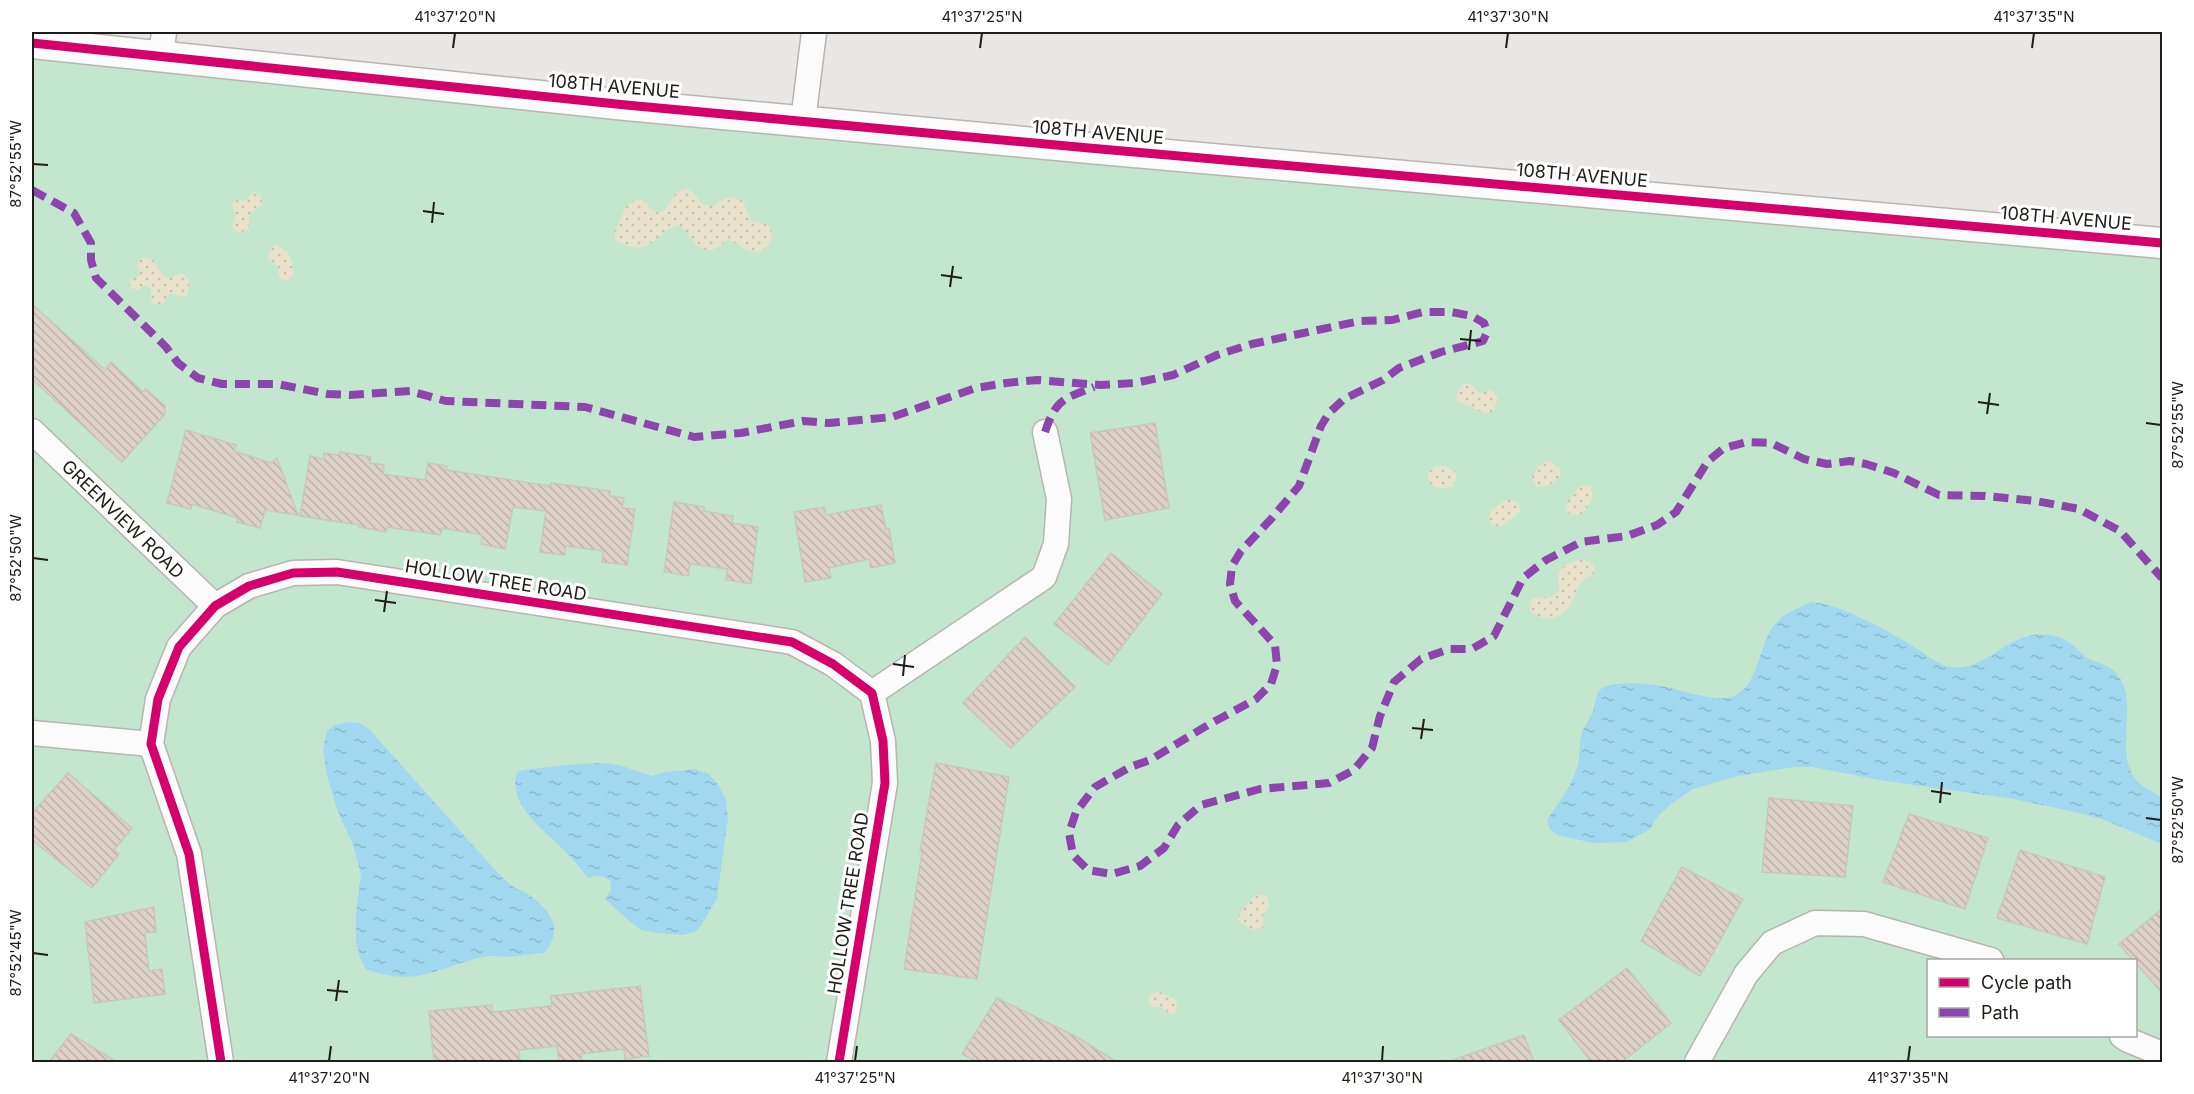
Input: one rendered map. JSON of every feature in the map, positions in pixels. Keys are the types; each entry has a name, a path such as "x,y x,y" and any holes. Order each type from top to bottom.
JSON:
{"street":[{"path":"803,121 814,32"},
{"name":"108TH AVENUE","path":"32,43 162,45 803,121 2163,243"},
{"name":"GREENVIEW ROAD","path":"32,431 215,606"},
{"path":"872,693 1044,578 1056,544 1059,500 1045,432"},
{"name":"HOLLOW TREE ROAD","path":"221,1062 189,854 151,744 158,699 179,647 215,606 249,586 293,573 337,572 792,642 833,664 872,693 882,741 885,783 838,1062"},
{"path":"32,733 151,744"},
{"path":"1697,1062 1746,974 1773,943 1815,923 1864,924 1987,959"},
{"path":"2124,1037 2163,1054"}],"green space":[{"path":"32,50 2162,245 2162,1062 32,1062"}],"sand":[{"path":"685,189 694,193 704,205 714,206 727,198 743,201 751,221 767,224 772,233 770,242 765,249 759,252 748,250 727,240 715,249 703,249 679,226 671,228 646,246 638,248 615,240 615,229 625,208 631,202 643,200 652,210 661,212 665,210 676,193"},
{"path":"253,192 261,196 262,205 250,213 248,230 238,233 232,226 236,216 232,204 237,200 246,201"},
{"path":"276,245 288,253 292,261 293,275 287,281 279,278 278,267 268,258 271,248"},
{"path":"144,257 154,260 163,276 170,278 181,273 186,276 190,282 187,295 182,297 170,293 163,304 154,304 151,302 151,289 148,286 143,286 138,290 132,289 129,284 130,280 141,275 137,266 140,259"},
{"path":"1466,383 1471,384 1478,392 1483,393 1490,389 1498,398 1493,412 1484,413 1457,401 1458,390"},
{"path":"1546,461 1554,463 1562,471 1552,483 1536,487 1532,477 1538,467"},
{"path":"1435,466 1445,466 1456,472 1453,486 1440,488 1432,485 1428,473"},
{"path":"1591,486 1593,494 1591,501 1581,514 1572,515 1566,510 1567,502 1579,487"},
{"path":"1506,500 1519,504 1520,512 1502,526 1493,526 1489,519 1490,511"},
{"path":"1581,559 1590,562 1595,568 1592,574 1579,585 1572,602 1563,614 1547,618 1530,611 1533,598 1552,597 1559,591 1558,576 1561,569"},
{"path":"1259,894 1267,895 1269,907 1263,915 1263,928 1252,930 1238,921 1240,912"},
{"path":"1160,992 1176,1000 1178,1006 1175,1013 1170,1014 1161,1007 1150,1007 1149,997 1153,993"}],"water":[{"path":"1812,602 1835,607 1863,619 1946,666 1962,667 1976,663 2030,635 2046,635 2065,640 2086,657 2111,668 2122,682 2126,695 2126,739 2129,768 2139,783 2162,797 2162,844 2099,818 2065,810 2014,799 1885,781 1812,767 1793,767 1738,776 1693,789 1658,816 1650,829 1627,842 1593,843 1557,835 1550,829 1547,820 1573,779 1578,764 1582,733 1601,689 1614,684 1637,684 1666,687 1713,698 1731,697 1738,694 1750,681 1774,625 1789,613"},
{"path":"349,722 359,723 369,729 497,872 545,909 553,923 554,930 550,945 544,953 511,957 483,957 413,976 399,977 366,969 360,958 356,941 356,913 361,874 353,845 337,809 327,776 323,750 327,731 335,725"},
{"path":"603,763 619,765 652,776 665,772 695,769 709,774 719,786 726,800 728,818 717,898 701,926 694,932 683,935 641,930 605,899 611,890 610,881 600,876 588,878 566,852 529,816 517,796 515,785 517,773 522,770"}],"building":[{"path":"32,304 105,370 111,362 143,392 146,389 165,406 165,414 122,462 32,379"},
{"path":"1155,423 1169,508 1105,520 1090,433"},
{"path":"186,430 236,445 234,451 271,463 277,458 298,515 265,510 260,528 237,522 238,518 192,504 191,509 167,503"},
{"path":"340,452 371,457 370,463 384,465 383,474 425,480 428,463 447,466 446,470 550,486 551,483 610,491 610,496 624,498 622,508 635,509 627,565 602,562 603,551 566,546 565,555 540,552 546,511 513,507 505,549 481,544 482,535 442,528 440,535 387,527 386,532 359,527 360,525 300,516 310,456 324,459 324,453 339,455"},
{"path":"674,502 704,507 704,511 733,516 732,523 758,527 751,584 726,580 728,569 690,564 688,576 664,572"},
{"path":"881,505 886,529 889,528 895,563 871,568 869,559 829,568 831,578 805,582 794,512 824,507 826,515"},
{"path":"1111,553 1162,594 1108,665 1054,624"},
{"path":"1025,637 1075,687 1011,748 963,703"},
{"path":"936,763 1009,777 977,979 904,969 922,852 920,851"},
{"path":"68,773 132,828 114,850 119,854 92,888 32,840 32,813"},
{"path":"1769,798 1853,806 1845,877 1762,872"},
{"path":"1909,814 1988,838 1965,909 1883,882"},
{"path":"2020,850 2105,877 2087,944 1997,918"},
{"path":"1682,867 1743,899 1700,976 1641,941"},
{"path":"154,907 156,932 145,933 149,971 162,969 165,994 94,1003 85,922"},
{"path":"2163,908 2163,994 2137,964 2137,959 2132,959 2119,944"},
{"path":"1627,968 1671,1023 1622,1062 1591,1062 1559,1020"},
{"path":"640,986 649,1056 625,1059 624,1049 581,1054 582,1062 559,1062 557,1046 519,1050 520,1062 434,1062 429,1011 492,1005 492,1012 552,1006 551,996"},
{"path":"997,998 1077,1037 1117,1062 977,1062 962,1054"},
{"path":"71,1034 117,1062 49,1062"},
{"path":"1524,1035 1534,1062 1453,1062 1453,1060"}],"marked path":[{"path":"32,190 74,213 91,243 91,260 96,278 166,347 178,363 198,378 222,384 277,384 328,394 350,395 410,391 446,401 585,407 694,437 741,433 803,421 829,423 892,417 976,388 1006,383 1037,380 1100,385 1135,383 1173,375 1217,355 1252,344 1360,321 1392,320 1423,312 1451,312 1472,316 1484,323 1487,332 1483,341 1441,352 1399,368 1383,380 1344,399 1329,413 1321,426 1299,486 1241,551 1232,566 1230,584 1235,601 1275,645 1277,665 1271,684 1256,699 1150,760 1130,767 1095,787 1076,812 1069,833 1073,855 1088,870 1112,874 1140,866 1164,848 1178,825 1201,805 1260,789 1329,783 1354,770 1372,748 1380,716 1394,682 1421,659 1449,649 1472,649 1494,636 1523,578 1546,560 1581,542 1627,536 1657,525 1676,512 1708,461 1724,448 1747,442 1771,443 1804,459 1827,464 1850,461 1866,464 1894,473 1939,495 1985,496 2036,501 2079,509 2120,531 2162,578"},
{"path":"1045,432 1057,406 1075,394 1094,387"}],"cycle path":[{"path":"32,43 626,105 2162,243"},
{"path":"221,1062 189,854 151,744 158,699 179,647 215,606 249,586 293,573 337,572 792,642 833,664 872,693 883,741 885,783 839,1062"}]}
